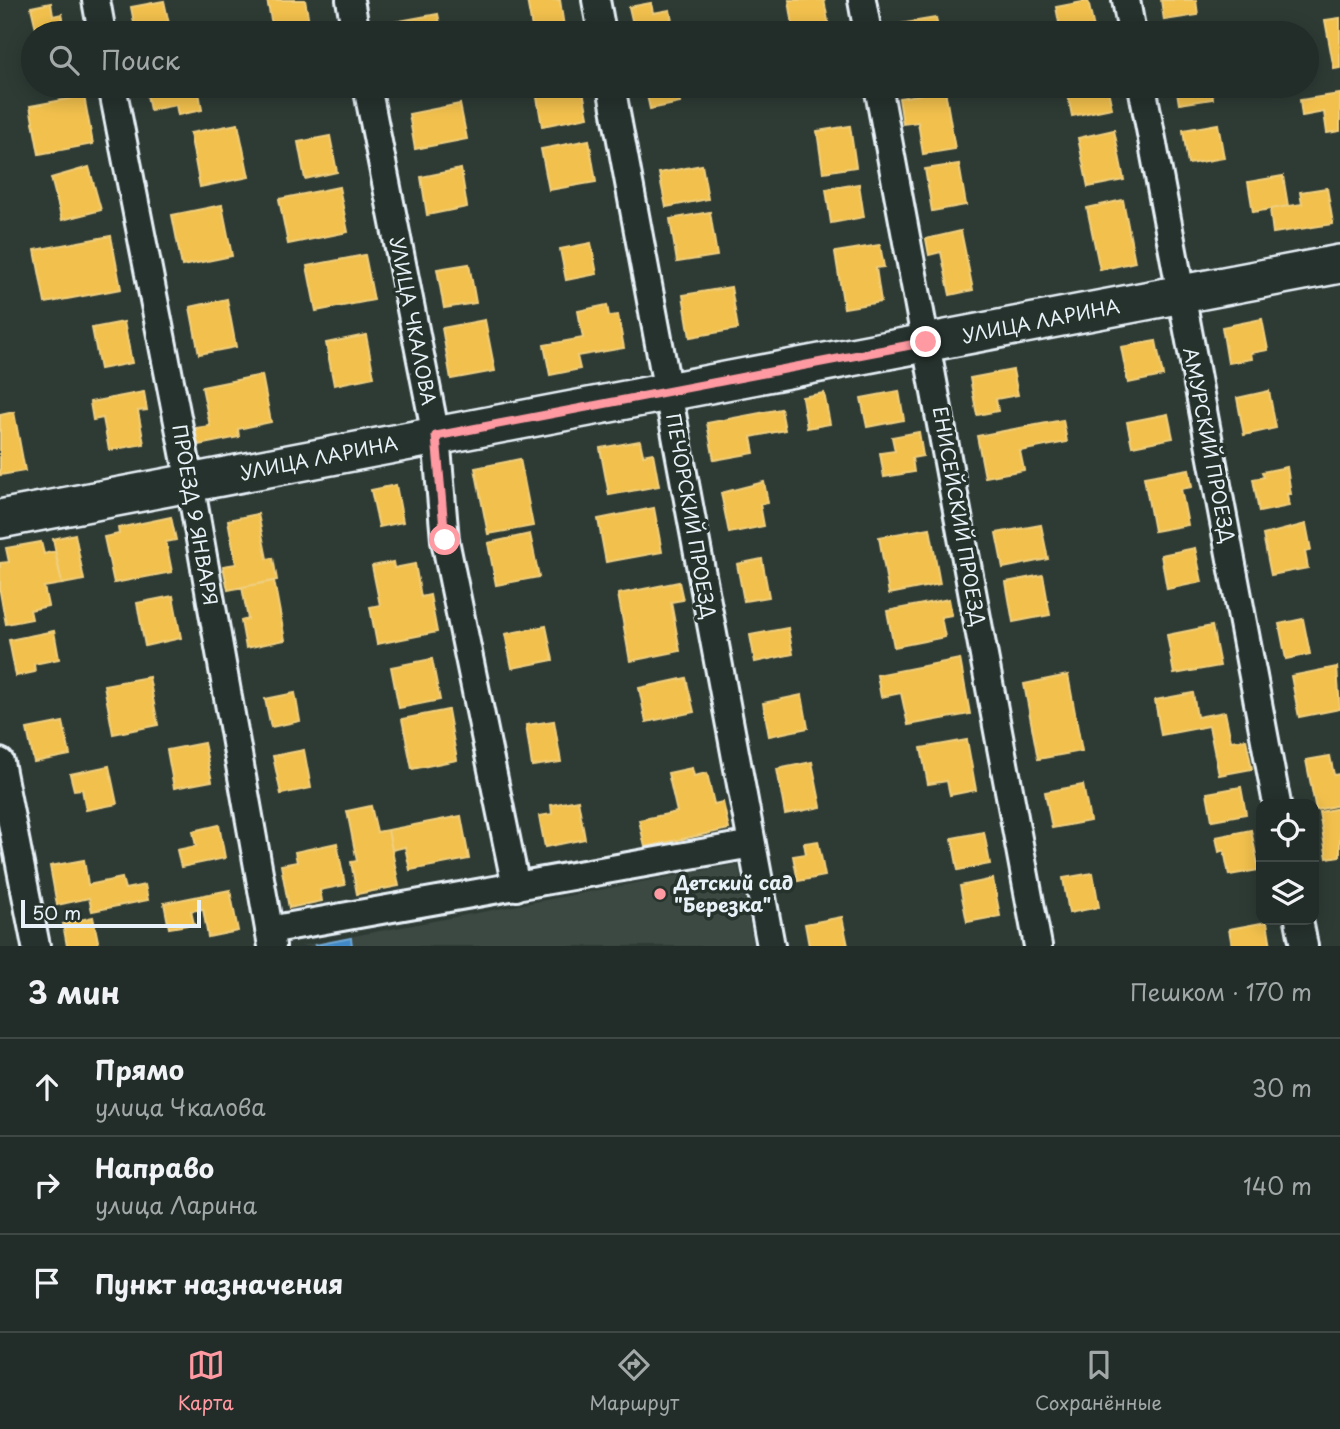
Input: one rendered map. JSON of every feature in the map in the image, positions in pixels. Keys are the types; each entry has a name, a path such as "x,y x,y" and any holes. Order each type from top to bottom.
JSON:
{"street":[{"path":"96,0 100,21"},
{"path":"349,0 353,21"},
{"path":"596,0 600,21"},
{"path":"862,0 866,21"},
{"path":"1126,0 1130,21"},
{"name":"ПРОЕЗД 9 ЯНВАРЯ","path":"114,98 190,483 271,938"},
{"name":"УЛИЦА ЧКАЛОВА","path":"368,98 436,436 445,540 516,887"},
{"name":"ПЕЧОРСКИЙ ПРОЕЗД","path":"613,98 771,946"},
{"name":"ЕНИСЕЙСКИЙ ПРОЕЗД","path":"880,98 1038,946"},
{"name":"АМУРСКИЙ ПРОЕЗД","path":"1144,98 1276,799"},
{"name":"УЛИЦА ЛАРИНА","path":"0,519 1340,264"},
{"path":"0,762 36,946"},
{"path":"271,938 516,887 752,844"},
{"path":"1300,925 1304,946"}],"shaded area":[{"name":"Детский сад \"Березка\"","path":"738,864 754,946 300,946"}],"building: Жильё":[{"path":"267,0 305,0 309,21 271,21"},
{"path":"527,0 560,0 563,21 531,21"},
{"path":"789,0 824,0 828,21 792,21"},
{"path":"1161,0 1196,0 1198,15 1164,20"},
{"path":"164,1 168,21 134,21 131,7"},
{"path":"1088,1 1092,21 1059,21 1056,7"},
{"path":"51,3 53,16 62,14 63,21 34,21 31,7"},
{"path":"651,3 653,13 670,10 672,21 632,21 629,7"},
{"path":"438,14 439,21 399,21"},
{"path":"1340,18 1340,68 1334,69 1325,20"},
{"path":"1340,94 1340,131 1327,133 1324,112 1302,116 1300,100"},
{"path":"84,98 93,144 39,154 30,106"},
{"path":"148,98 200,98 202,110 178,115 176,105 150,110"},
{"path":"537,98 584,98 588,117 542,126"},
{"path":"648,98 679,98 680,103 650,109"},
{"path":"899,98 946,98 955,149 923,154 918,122 903,124"},
{"path":"1068,98 1110,98 1112,108 1072,116"},
{"path":"1178,98 1213,98 1213,99 1179,104"},
{"path":"460,104 467,139 415,149 409,114"},
{"path":"238,124 249,177 200,187 190,133"},
{"path":"1218,124 1224,158 1188,164 1183,130"},
{"path":"850,126 856,167 823,172 817,131"},
{"path":"1114,130 1124,180 1088,187 1078,138"},
{"path":"330,136 337,172 305,179 298,142"},
{"path":"589,140 596,182 549,190 541,149"},
{"path":"959,164 966,205 932,211 925,169"},
{"path":"702,165 708,199 666,207 659,173"},
{"path":"89,167 101,210 62,220 51,178"},
{"path":"461,169 467,207 427,215 421,177"},
{"path":"1283,176 1288,206 1253,212 1248,182"},
{"path":"859,184 864,217 831,223 826,189"},
{"path":"339,187 348,232 288,244 279,199"},
{"path":"1327,188 1333,224 1273,233 1270,209 1302,204 1300,192"},
{"path":"1123,200 1135,262 1100,270 1087,208"},
{"path":"222,205 232,256 182,266 172,215"},
{"path":"710,212 717,256 677,262 670,219"},
{"path":"961,231 973,290 950,295 941,252 929,255 926,239"},
{"path":"111,236 121,289 45,303 35,250"},
{"path":"591,243 597,274 566,280 560,249"},
{"path":"880,245 884,267 876,268 881,302 844,308 835,252"},
{"path":"365,255 374,300 316,311 307,266"},
{"path":"469,264 476,303 444,308 437,269"},
{"path":"731,287 738,329 690,337 683,295"},
{"path":"227,299 236,347 199,354 190,307"},
{"path":"607,305 609,316 618,315 624,348 577,356 580,369 550,375 544,345 583,338 578,311"},
{"path":"1262,319 1268,350 1251,353 1252,359 1228,363 1222,327"},
{"path":"485,320 495,371 451,379 442,328"},
{"path":"124,322 132,363 100,369 92,328"},
{"path":"366,335 374,377 334,385 326,343"},
{"path":"1156,341 1163,376 1128,383 1121,347"},
{"path":"1013,370 1018,395 996,399 998,411 977,415 970,378"},
{"path":"262,375 271,422 238,429 239,437 198,445 195,428 210,426 202,387"},
{"path":"899,391 904,420 867,427 861,398"},
{"path":"1269,391 1276,428 1244,435 1237,398"},
{"path":"144,392 147,410 138,411 144,444 109,450 103,418 93,420 90,402"},
{"path":"824,393 830,424 807,428 802,397"},
{"path":"781,409 785,430 751,437 754,453 714,460 707,423"},
{"path":"14,412 25,471 0,475 0,415"},
{"path":"1168,414 1173,438 1132,446 1127,422"},
{"path":"1063,420 1067,442 1020,451 1024,470 985,477 977,436"},
{"path":"919,432 923,456 912,458 914,472 884,477 880,453 895,451 892,437"},
{"path":"640,441 643,455 653,453 659,486 609,495 600,448"},
{"path":"520,459 533,526 488,534 475,468"},
{"path":"1287,467 1291,494 1287,494 1289,506 1259,512 1253,479 1264,477 1262,472"},
{"path":"1189,469 1192,487 1181,489 1188,525 1154,531 1144,477"},
{"path":"764,482 768,503 760,504 764,526 729,533 721,493"},
{"path":"396,485 403,522 379,527 371,490"},
{"path":"654,508 662,552 606,562 598,519"},
{"path":"258,514 267,559 273,558 277,580 228,590 223,566 236,564 228,520"},
{"path":"171,517 176,540 166,542 172,572 114,583 104,537 119,534 118,528"},
{"path":"1306,524 1311,550 1305,552 1308,568 1271,575 1263,535"},
{"path":"1041,525 1048,559 1003,568 996,533"},
{"path":"930,528 940,584 889,594 879,537"},
{"path":"75,534 84,580 62,584 53,539"},
{"path":"530,534 539,577 496,585 488,543"},
{"path":"41,542 44,554 55,551 62,584 44,587 48,606 30,610 32,619 6,624 0,592 0,563 9,562 6,548"},
{"path":"1195,548 1202,582 1167,589 1161,555"},
{"path":"762,559 769,597 744,601 737,564"},
{"path":"393,562 394,568 415,564 421,597 430,595 437,632 377,644 370,607 380,605 372,566"},
{"path":"1043,575 1050,615 1013,622 1006,582"},
{"path":"274,581 285,640 246,648 241,621 248,619 242,587"},
{"path":"679,582 683,600 671,602 680,651 630,661 618,594"},
{"path":"173,596 181,638 145,646 137,603"},
{"path":"949,599 952,615 941,617 945,637 894,647 887,611"},
{"path":"1303,619 1310,654 1286,659 1279,624"},
{"path":"546,626 553,660 512,668 505,634"},
{"path":"1212,626 1220,666 1174,674 1167,635"},
{"path":"788,628 793,654 755,662 750,635"},
{"path":"54,631 59,659 34,664 35,672 16,676 9,640"},
{"path":"432,659 440,700 399,708 391,667"},
{"path":"960,659 970,714 908,725 901,693 881,697 877,675"},
{"path":"1337,667 1340,709 1299,717 1291,676"},
{"path":"1068,675 1082,751 1038,759 1024,684"},
{"path":"149,677 158,725 113,734 104,685"},
{"path":"686,678 694,712 646,722 639,688"},
{"path":"295,693 300,721 271,727 265,699"},
{"path":"1193,693 1197,717 1225,712 1231,741 1246,739 1252,769 1219,775 1209,726 1161,735 1155,700"},
{"path":"802,695 808,728 769,736 763,703"},
{"path":"448,710 457,760 412,769 402,719"},
{"path":"554,721 561,762 532,766 526,725"},
{"path":"63,722 70,755 34,762 27,729"},
{"path":"967,740 976,790 950,795 947,781 928,784 921,748"},
{"path":"204,743 212,781 174,788 167,750"},
{"path":"304,750 311,788 281,794 273,756"},
{"path":"1330,756 1334,775 1340,774 1340,805 1319,809 1319,799 1314,799 1306,760"},
{"path":"812,762 821,807 785,814 777,769"},
{"path":"109,766 117,804 86,810 82,789 74,790 70,774"},
{"path":"692,768 694,776 707,773 714,804 723,802 729,829 645,847 639,820 677,812 668,773"},
{"path":"1083,785 1090,821 1052,828 1045,792"},
{"path":"1241,787 1246,814 1212,820 1207,793"},
{"path":"578,800 585,839 545,847 539,816 552,814 551,805"},
{"path":"371,806 377,832 388,830 399,886 357,894 351,862 357,861 347,811"},
{"path":"1340,808 1340,856 1327,858 1319,812"},
{"path":"461,816 469,859 410,870 405,847 392,850 388,830"},
{"path":"219,825 225,858 181,867 177,850 196,846 193,831"},
{"path":"1251,830 1256,870 1229,875 1224,850 1219,852 1216,837"},
{"path":"984,832 990,864 958,870 952,838"},
{"path":"818,841 825,876 798,881 793,856 806,854 804,843"},
{"path":"337,843 345,885 320,890 322,901 289,908 281,865 297,862 295,852"},
{"path":"84,860 88,885 122,878 125,889 145,885 148,900 92,911 89,898 57,905 50,866"},
{"path":"1093,873 1099,907 1069,913 1063,878"},
{"path":"993,879 1000,916 967,922 960,886"},
{"path":"230,890 238,931 208,937 203,909 191,911 194,924 169,928 164,903"},
{"path":"93,917 99,946 67,946 63,924"},
{"path":"842,917 848,946 809,946 805,924"},
{"path":"1256,924 1268,925 1271,946 1232,946 1229,929"}],"building: Школы":[{"path":"351,938 352,946 315,945"}],"place":[{"name":"Детский сад \"Березка\"","path":"660,894"}],"route":[{"path":"445,540 436,436 926,342"}]}
